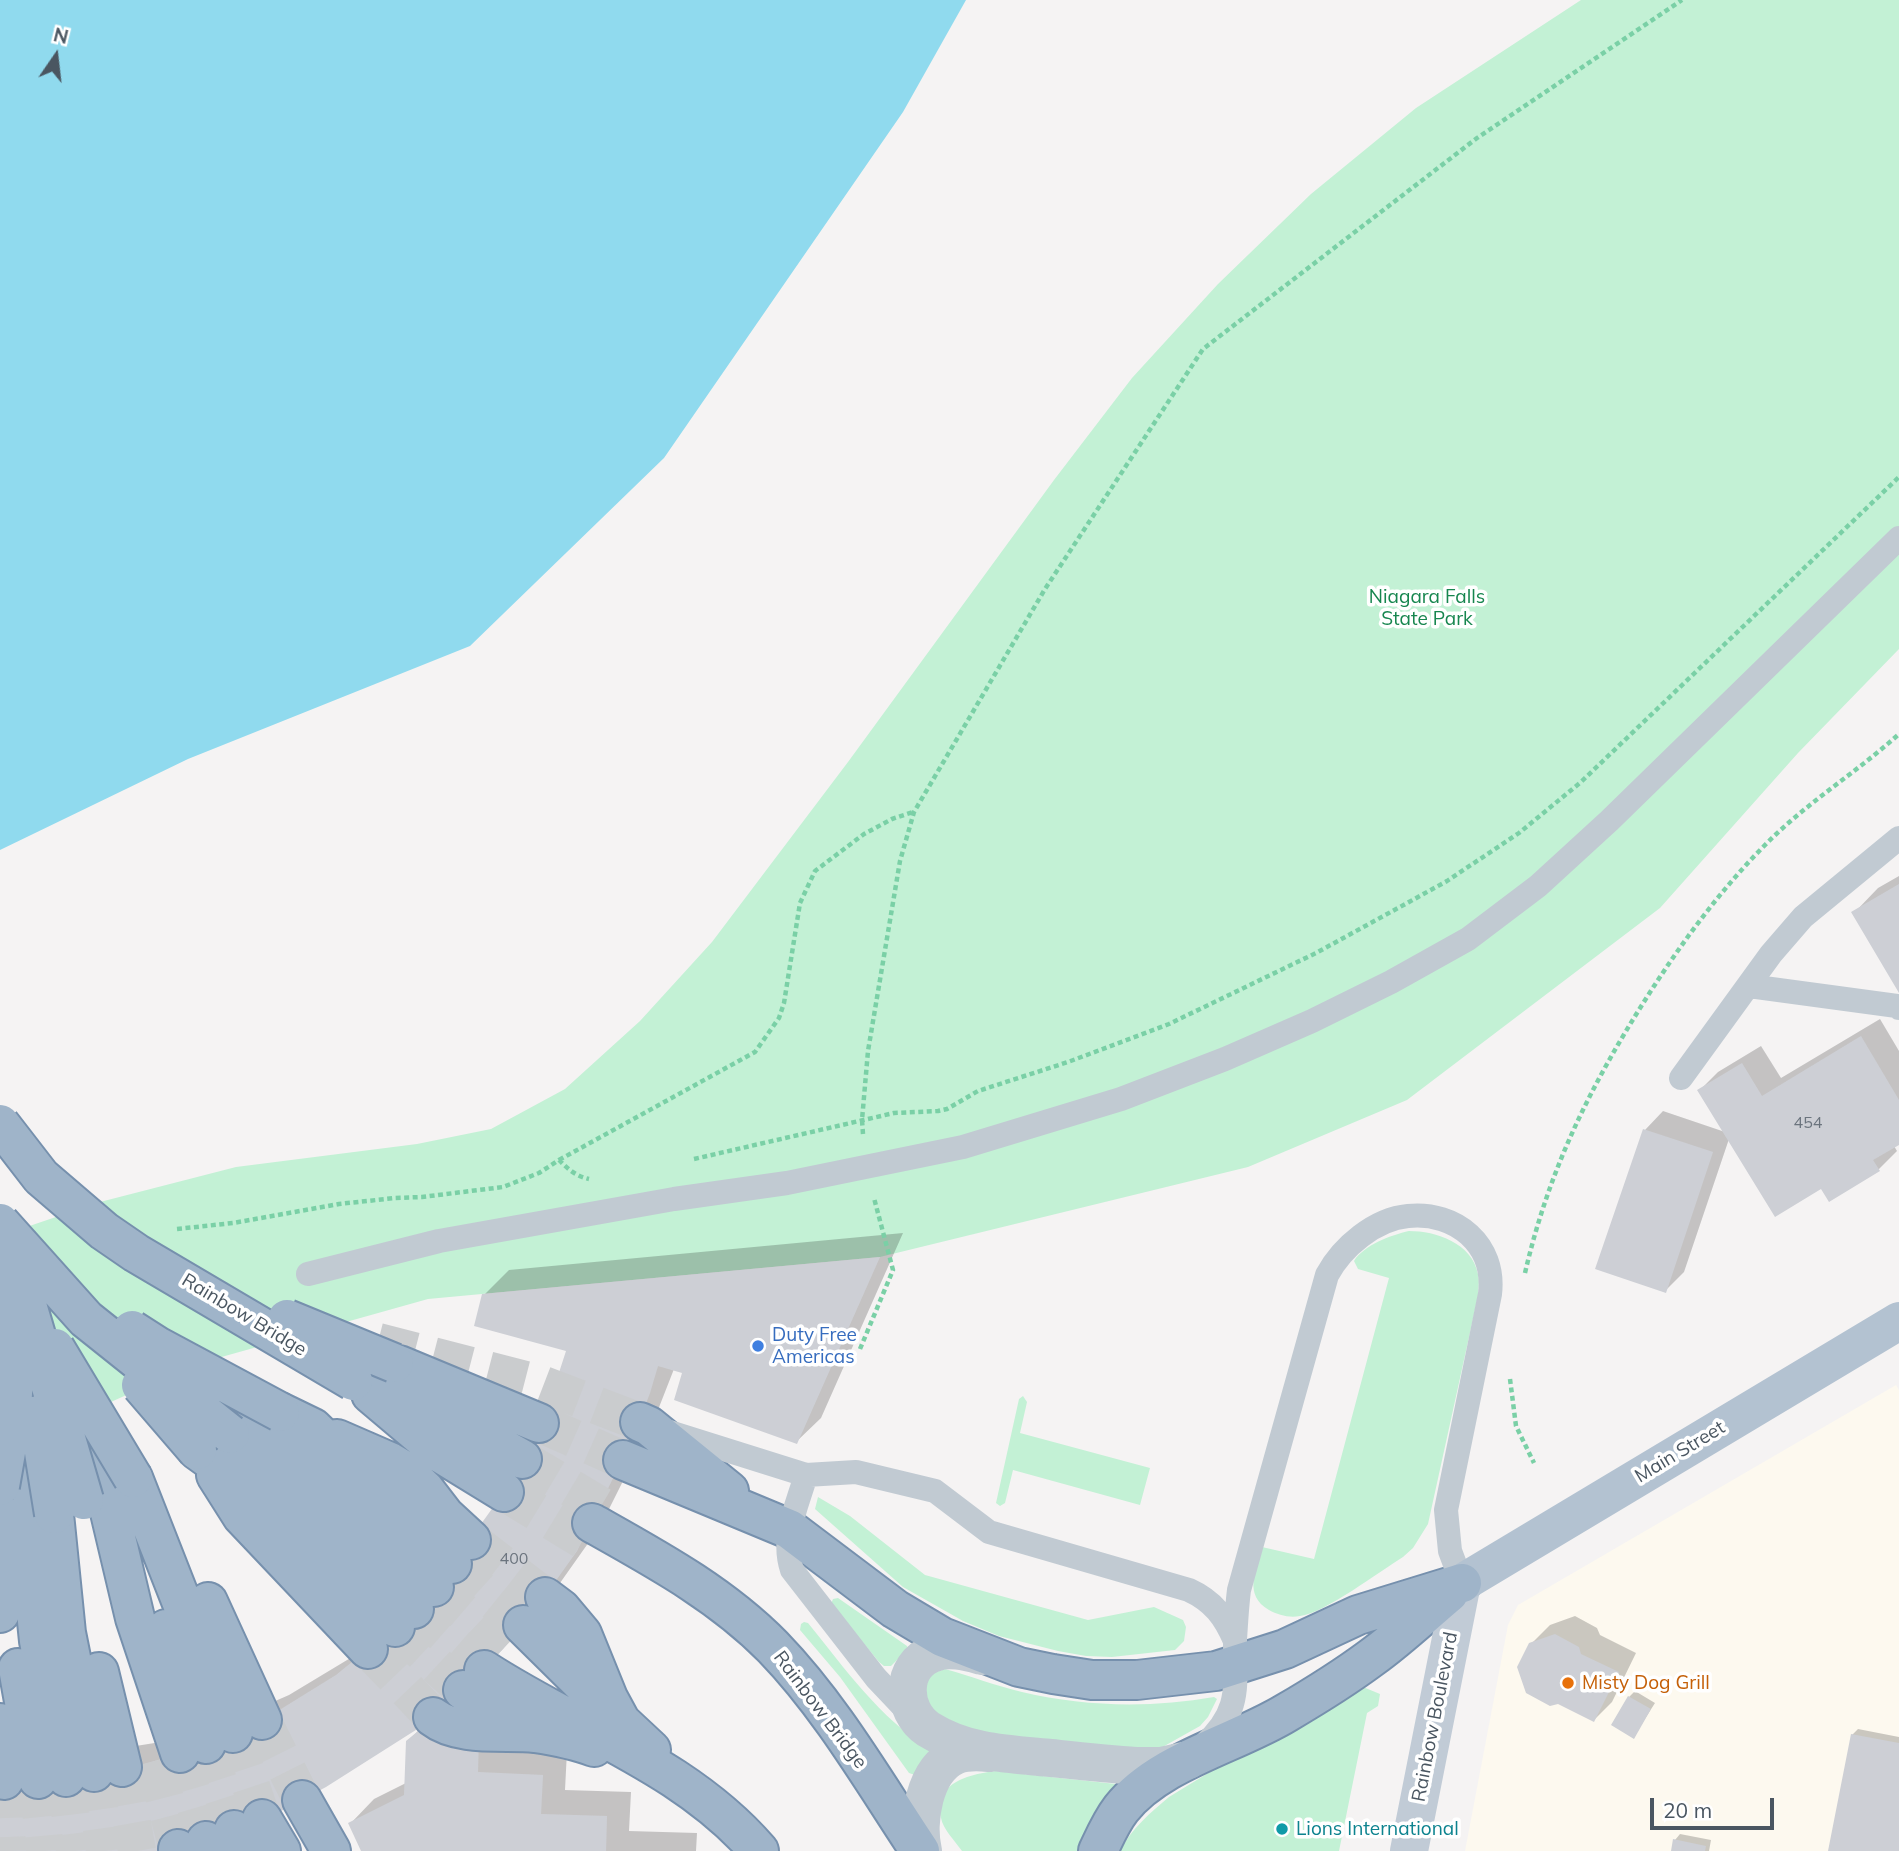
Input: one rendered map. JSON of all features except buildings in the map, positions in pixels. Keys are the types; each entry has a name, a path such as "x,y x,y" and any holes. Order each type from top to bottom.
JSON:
{"highway":[{"name":"Rainbow Bridge","path":"0,1124 41,1177 104,1231 311,1355 383,1372"},
{"path":"1,1236 72,1378 74,1512 66,1633 136,1758"},
{"path":"174,1274 383,1372 526,1450 442,1454 383,1372"},
{"path":"27,1290 86,1319 248,1434 282,1475 422,1596"},
{"path":"27,1290 74,1512 112,1623 136,1758"},
{"path":"27,1290 157,1346 422,1596"},
{"path":"0,1356 27,1290"},
{"path":"27,1290 13,1378 25,1423 74,1512 159,1609 136,1758"},
{"path":"0,1486 25,1423 36,1336"},
{"path":"25,1423 74,1512 201,1587 136,1758"},
{"path":"248,1434 242,1516 422,1596"},
{"path":"616,1475 705,1472 895,1609 942,1637 1019,1667 1092,1680 1180,1676 1236,1653 1285,1649 1358,1615 1462,1583"},
{"name":"Rainbow Bridge","path":"616,1475 691,1581 739,1616 773,1647 812,1694 922,1851"},
{"path":"616,1475 646,1492 776,1523"},
{"path":"616,1475 630,1522 654,1539 739,1616"},
{"path":"0,1613 74,1512"},
{"path":"74,1512 16,1646 17,1666 136,1758"},
{"path":"1098,1851 1122,1808 1142,1788 1188,1760 1248,1734 1372,1658 1462,1583"},
{"path":"606,1735 503,1646 606,1735 714,1806 759,1851"},
{"path":"433,1717 464,1729 606,1735"},
{"path":"0,1723 136,1758"},
{"path":"302,1800 331,1851"}],"main road":[{"name":"Main Street","path":"1462,1583 1899,1321"},
{"name":"Rainbow Boulevard","path":"1409,1851 1462,1583"}],"street":[{"path":"989,1753 950,1740 916,1720 910,1707 907,1686 914,1669 925,1657 938,1651 994,1659"},
{"path":"922,1851 921,1811 930,1784 945,1762 956,1756 970,1752 989,1753 1136,1766 1161,1766 1188,1760"}],"lane":[{"path":"308,1274 439,1241 674,1199 787,1183 867,1168 1011,1134 1175,1079 1271,1040 1351,1003 1468,939 1530,893 1899,538"},
{"path":"1681,1078 1770,954 1803,917 1899,838"},
{"path":"1749,986 1899,1008"},
{"path":"1188,1760 1211,1739 1227,1716 1236,1691 1239,1590 1327,1275 1339,1257 1360,1237 1391,1220 1407,1216 1441,1220 1464,1231 1481,1247 1491,1270 1490,1294 1446,1510 1450,1551 1462,1583"},
{"path":"616,1475 806,1475 856,1472 935,1491 989,1532 1202,1596 1223,1616 1236,1653"},
{"path":"806,1475 776,1523 792,1570 877,1678 916,1720"}],"path":[{"path":"860,1349 893,1270 867,1168 862,1120 869,1051 900,861 914,812 1045,589 1203,349 1477,138 1682,0"},
{"path":"692,1160 894,1113 947,1109 978,1091 1068,1062 1169,1024 1316,953 1447,881 1519,833 1581,782 1899,477"},
{"path":"1524,1279 1551,1183 1580,1111 1616,1046 1683,941 1732,880 1768,841 1899,734"},
{"path":"169,1230 233,1223 340,1204 422,1198 503,1187 539,1173 755,1052 782,1010 800,903 816,871 864,834 892,819 914,812"},
{"path":"559,1160 579,1176 598,1178"},
{"path":"1510,1376 1516,1426 1534,1463"}],"shaded area":[{"path":"1896,1385 1899,1390 1899,1851 1465,1851 1508,1625 1518,1605"}],"green space":[{"name":"Niagara Falls State Park","path":"1581,0 1899,0 1899,649 1798,753 1660,908 1407,1100 1248,1167 880,1257 428,1299 193,1365 0,1452 0,1236 100,1202 236,1167 417,1144 491,1129 565,1089 640,1021 712,942 1132,378 1218,284 1311,194 1416,108"},
{"path":"1409,1231 1441,1236 1461,1247 1474,1263 1479,1280 1478,1296 1428,1524 1413,1548 1403,1557 1338,1600 1300,1616 1280,1615 1261,1604 1254,1590 1255,1573 1262,1547 1314,1559 1389,1278 1358,1269 1354,1261 1371,1246"},
{"path":"1023,1396 1027,1402 1020,1433 1150,1468 1140,1505 1013,1470 1005,1503 1000,1506 996,1503 1019,1399"},
{"path":"818,1497 850,1516 925,1575 1088,1620 1154,1607 1183,1620 1186,1627 1184,1641 1175,1650 1112,1657 1058,1651 999,1636 963,1621 903,1587 815,1509"},
{"path":"838,1598 908,1649 891,1666 884,1666 831,1604 833,1599"},
{"path":"804,1622 808,1623 879,1708 930,1750 915,1775 909,1773 840,1677 800,1630"},
{"path":"945,1669 1012,1690 1070,1701 1142,1704 1214,1697 1217,1699 1200,1726 1159,1749 1005,1742 936,1720 921,1685 925,1676"},
{"path":"1363,1687 1380,1694 1378,1706 1367,1713 1339,1851 1120,1851 1136,1828 1169,1797 1344,1690"},
{"path":"996,1771 1116,1786 1087,1832 1079,1851 962,1851 942,1822 942,1796 955,1782"}],"water":[{"path":"0,0 966,0 903,112 664,458 470,646 188,759 0,850"}],"tunnel":[{"path":"378,1342 541,1384 640,1422"},
{"path":"539,1423 623,1460"},
{"path":"522,1459 601,1506"},
{"path":"504,1492 583,1540"},
{"path":"471,1540 545,1597"},
{"path":"452,1564 523,1625"},
{"path":"434,1587 503,1649"},
{"path":"414,1609 484,1670"},
{"path":"395,1627 463,1690"},
{"path":"368,1649 433,1717"},
{"path":"262,1720 302,1800"},
{"path":"233,1733 262,1819"},
{"path":"206,1744 234,1830"},
{"path":"180,1753 206,1841"},
{"path":"155,1761 178,1849"},
{"path":"122,1767 137,1851"},
{"path":"94,1772 105,1851"},
{"path":"66,1777 75,1851"},
{"path":"38,1779 45,1851"},
{"path":"4,1780 7,1851"}],"place":[{"name":"Duty Free Americas","path":"758,1346"},
{"name":"Misty Dog Grill","path":"1568,1683"},
{"name":"Lions International","path":"1282,1829"}]}
